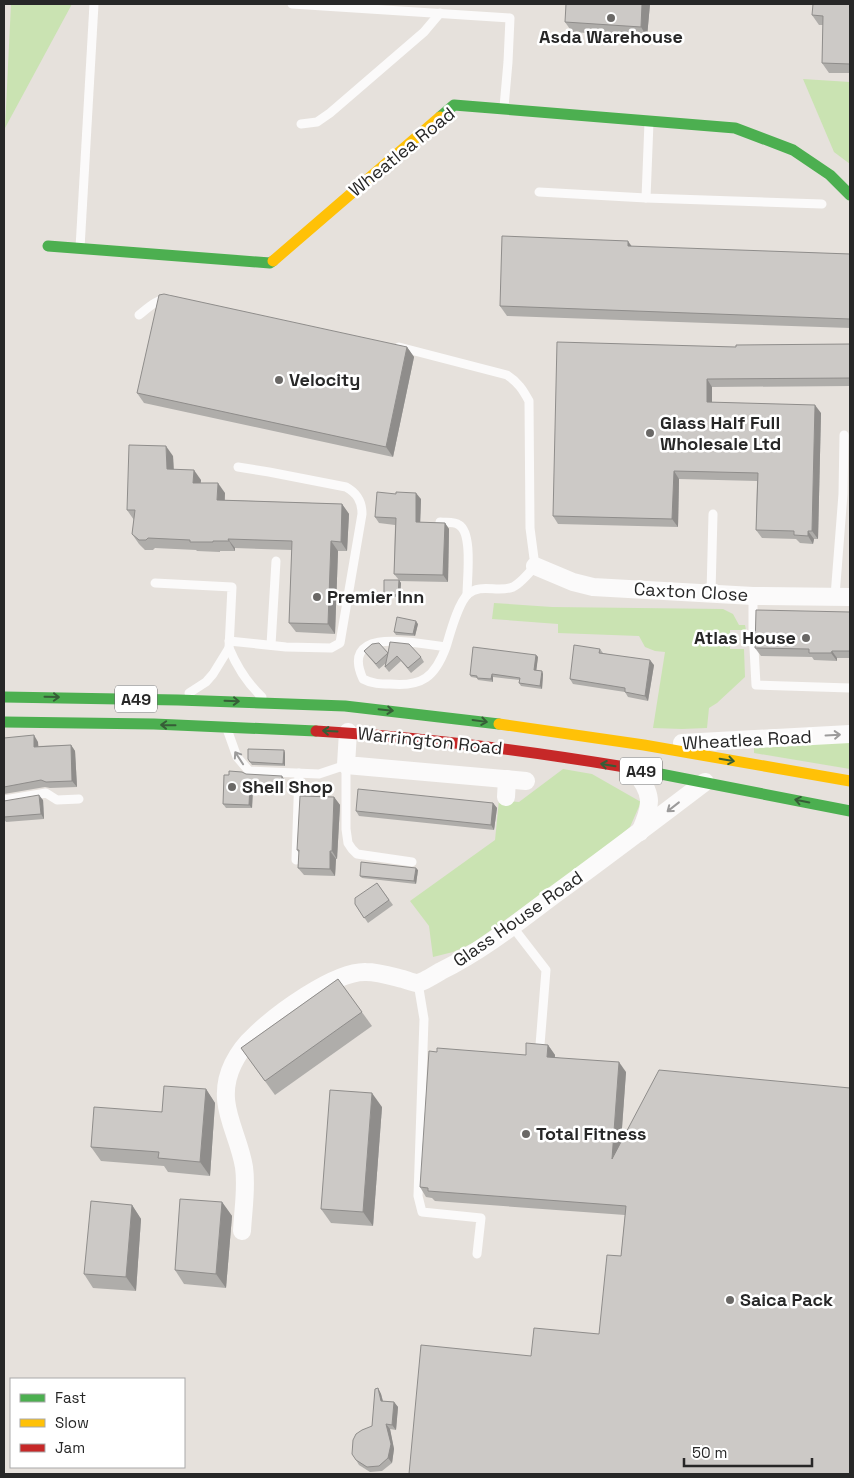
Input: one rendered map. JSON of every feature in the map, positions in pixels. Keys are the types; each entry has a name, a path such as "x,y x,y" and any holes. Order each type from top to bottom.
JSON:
{"main road":[{"name":"Wheatlea Road","path":"48,246 270,263 454,105 735,128 793,150 830,175 850,195"},
{"name":"Warrington Road","path":"4,697 268,702 344,706 458,718 644,745 850,781"},
{"name":"Warrington Road","path":"4,722 55,721 348,732 497,748 633,769 850,811"}],"street":[{"name":"Caxton Close","path":"536,566 574,582 593,587 753,596 843,597"},
{"path":"346,765 348,732"},
{"name":"Wheatlea Road","path":"644,745 850,734"},
{"name":"Warrington Road","path":"346,765 526,781"},
{"path":"633,769 644,782 649,795 647,817 640,832"},
{"name":"Warrington Road","path":"506,797 508,779"},
{"name":"Glass House Road","path":"418,983 467,958 640,832 705,782"},
{"path":"242,1231 244,1166 231,1126 226,1094 233,1064 242,1049 253,1036 275,1018 331,981 350,974 365,972 418,983"}],"lane":[{"path":"80,249 94,4"},
{"path":"292,4 510,18 504,109"},
{"path":"301,124 317,122 330,113 424,32 440,13"},
{"path":"646,198 649,121"},
{"path":"539,192 822,204"},
{"path":"140,315 161,299 177,300"},
{"path":"389,344 507,375 516,380 529,401 530,528 536,566 513,587 476,589 467,595"},
{"path":"843,597 844,435"},
{"path":"229,645 331,648 340,643 362,508 358,496 346,487 238,467"},
{"path":"711,593 713,514"},
{"path":"440,522 456,523 463,528 468,545 467,595 458,612 446,647 433,672 426,679 416,684 402,686 374,683 363,679 359,665 361,654 373,642 402,641 446,647"},
{"path":"271,645 276,561"},
{"path":"155,583 232,587 229,645 235,662 247,682 268,702"},
{"path":"753,596 756,685 850,688"},
{"path":"178,700 206,682 219,666 229,645"},
{"path":"227,726 237,758 249,771 319,774 346,765 346,829 348,843 352,849 357,854 412,862"},
{"path":"296,860 299,773"},
{"path":"4,800 46,793 58,800 79,800"},
{"path":"512,926 546,970 540,1045"},
{"path":"418,983 424,1019 418,1196 422,1212 481,1218 476,1254"}],"green space":[{"path":"11,4 72,4 5,128"},
{"path":"803,79 850,82 850,164 834,152"},
{"path":"494,603 552,607 723,609 733,614 739,625 745,625 746,630 730,630 730,649 744,649 745,677 709,708 707,728 653,728 665,652 645,647 639,636 558,633 558,624 492,619"},
{"path":"850,742 850,769 754,753 754,747"},
{"path":"563,769 592,774 641,802 630,827 604,849 473,943 453,952 433,957 429,926 410,901 495,840 499,800 519,802"}],"building":[{"name":"Asda Warehouse","path":"566,4 642,4 641,27 565,22"},
{"path":"813,4 850,4 850,64 822,63 823,16 812,15"},
{"path":"502,236 628,241 628,246 850,254 850,319 500,306"},
{"name":"Velocity","path":"164,294 407,347 386,447 137,393 159,295"},
{"name":"Glass Half Full Wholesale Ltd","path":"557,342 736,347 736,345 850,344 850,378 707,379 707,402 815,405 812,531 808,531 808,536 794,535 794,531 756,530 758,473 674,471 672,519 553,516"},
{"path":"129,445 166,446 167,469 194,470 193,483 218,483 217,500 342,504 341,542 331,541 328,624 289,623 292,541 228,539 229,541 190,542 190,540 148,538 146,540 139,540 132,534 135,510 127,510"},
{"path":"377,492 396,494 396,492 416,493 416,522 445,523 443,575 394,574 396,518 375,517"},
{"path":"384,580 399,580 398,595 384,594"},
{"name":"Atlas House","path":"756,610 850,612 850,651 809,653 809,649 755,648"},
{"path":"397,617 416,621 413,634 394,632"},
{"path":"390,642 409,644 421,657 408,668 397,656 385,667"},
{"path":"379,643 388,653 376,664 364,651 372,644"},
{"path":"574,645 600,649 599,653 650,660 645,696 625,692 625,688 570,679"},
{"path":"473,647 536,655 534,670 542,671 540,686 519,683 520,678 492,674 491,679 477,678 477,676 470,675"},
{"path":"34,735 34,747 71,745 72,781 46,782 41,780 4,787 4,738"},
{"path":"248,749 284,750 283,764 250,762 248,759"},
{"path":"229,771 282,776 281,786 250,785 249,805 223,804 224,775 229,775"},
{"path":"358,789 493,803 491,825 356,811"},
{"path":"39,795 41,814 4,817 4,801"},
{"path":"300,796 334,797 330,869 298,868"},
{"path":"361,862 416,868 414,881 360,876"},
{"path":"377,883 389,900 364,918 355,904 355,898"},
{"path":"338,979 362,1012 265,1081 241,1048"},
{"name":"Saica Pack","path":"526,1043 548,1045 547,1057 619,1062 612,1159 659,1070 850,1088 850,1474 409,1474 421,1345 531,1356 534,1328 599,1334 607,1255 621,1256 626,1206 428,1191 428,1188 420,1187 429,1051 437,1052 437,1048 526,1055"},
{"path":"164,1086 206,1089 200,1162 158,1158 159,1152 91,1147 94,1107 162,1112"},
{"path":"330,1090 372,1093 363,1212 321,1209"},
{"path":"180,1199 222,1202 216,1274 175,1270"},
{"path":"91,1201 132,1205 126,1277 84,1274"},
{"path":"378,1388 381,1401 394,1402 392,1425 386,1424 391,1444 388,1458 379,1466 367,1467 356,1460 352,1454 353,1440 356,1434 372,1426 375,1389"}],"traffic: fast":[{"path":"440,117 454,105 735,128 793,150 830,175 850,195"},
{"path":"48,246 270,263 273,261"},
{"path":"4,697 178,700 345,706 499,724"},
{"path":"4,722 154,724 316,731"},
{"path":"625,767 850,811"}],"traffic: slow":[{"path":"273,261 440,117"},
{"path":"499,724 644,745 850,781"}],"traffic: jam":[{"path":"316,731 471,745 625,767"}],"place":[{"name":"Asda Warehouse","path":"611,18"},
{"name":"Velocity","path":"279,380"},
{"name":"Glass Half Full Wholesale Ltd","path":"650,433"},
{"name":"Premier Inn","path":"317,597"},
{"name":"Atlas House","path":"806,638"},
{"name":"Shell Shop","path":"232,787"},
{"name":"Total Fitness","path":"526,1134"},
{"name":"Saica Pack","path":"730,1300"}]}
